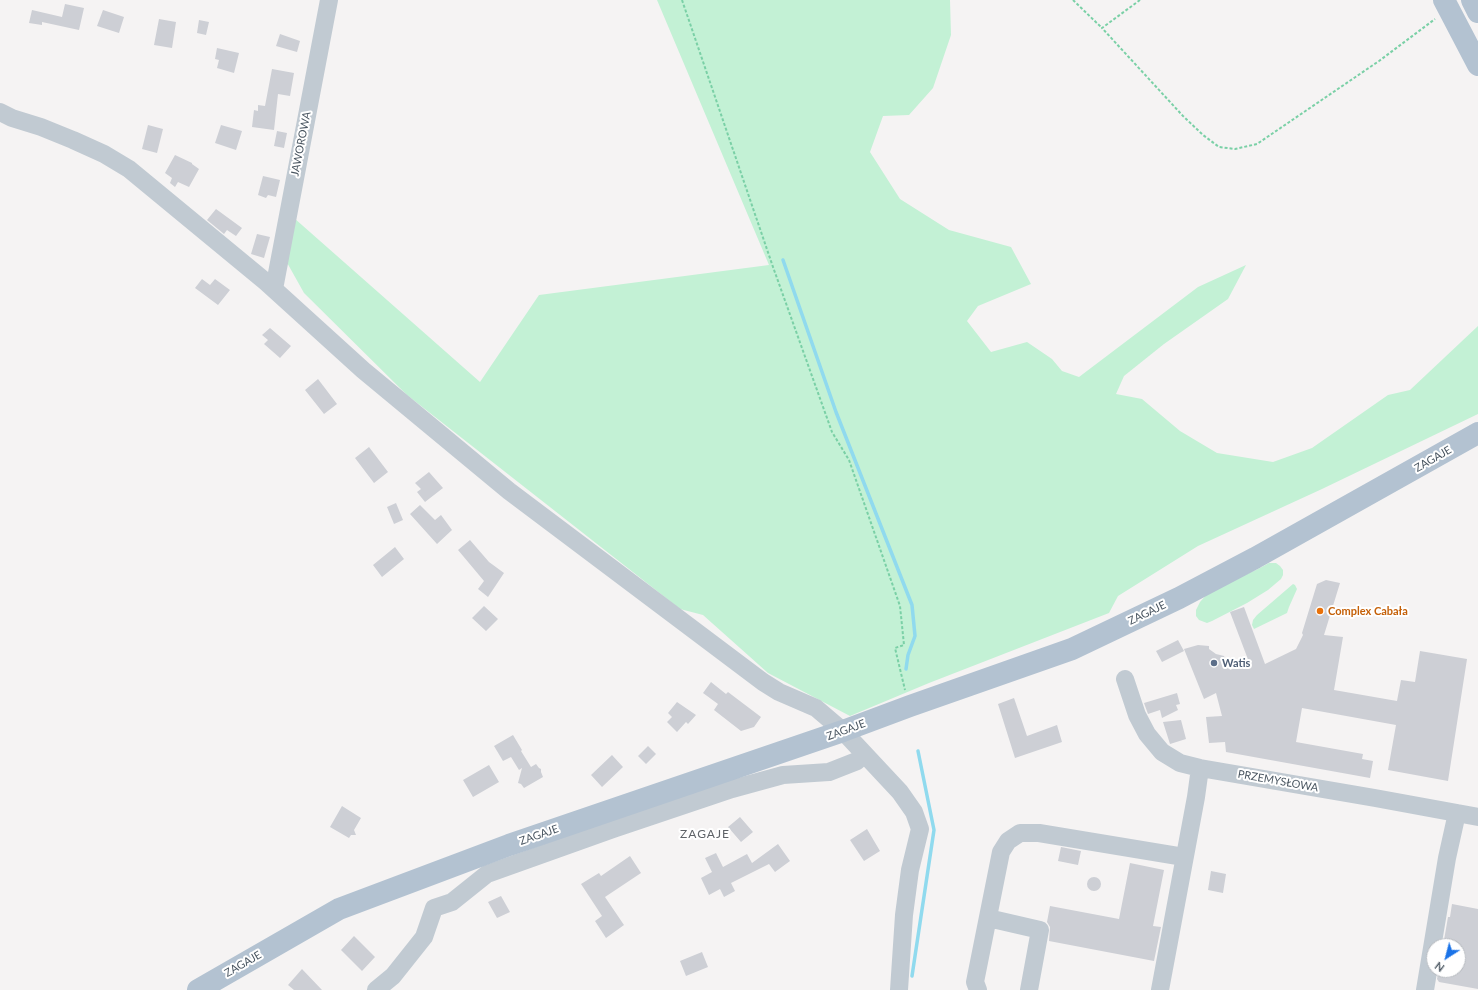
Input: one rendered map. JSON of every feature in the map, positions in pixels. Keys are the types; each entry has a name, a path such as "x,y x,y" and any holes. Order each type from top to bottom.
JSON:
{"main road":[{"path":"1472,0 1478,12"},
{"path":"1446,5 1478,65"},
{"name":"ZAGAJE","path":"198,990 339,909 509,845 843,731 1072,649 1179,598 1255,558 1478,433"}],"street":[{"name":"JAWOROWA","path":"274,289 329,0"},
{"path":"0,112 73,140 104,154 129,170 274,289 362,370 509,491 762,682 779,692 816,708 843,731 900,792 914,812 920,829 910,870 904,915 899,990"},
{"name":"PRZEMYSŁOWA","path":"1125,679 1137,715 1147,734 1162,752 1180,763 1200,768 1478,817"},
{"path":"376,990 393,976 424,937 434,908 452,902 487,874 613,829 732,789 783,775 830,772 857,761 864,754"},
{"path":"1160,990 1196,797 1200,768"},
{"path":"1425,990 1447,858 1457,813"},
{"path":"978,990 975,982 1001,852 1008,841 1020,833 1039,833 1184,857"},
{"path":"988,918 1040,930 1029,990"}],"path":[{"path":"682,0 832,432 850,460 900,606 904,645 895,648 910,706"},
{"path":"1072,0 1102,28 1183,116 1203,135 1219,147 1235,149 1257,144 1379,61 1446,5"},
{"path":"1102,28 1140,0"}],"green space":[{"path":"657,0 950,0 951,35 933,88 909,115 883,116 870,152 900,199 949,230 1011,247 1031,284 978,306 967,321 991,352 1027,342 1052,359 1062,371 1079,377 1198,287 1246,265 1228,299 1164,344 1124,376 1116,394 1142,399 1180,431 1217,453 1273,462 1312,448 1388,395 1410,390 1478,326 1478,414 1322,489 1198,546 1118,596 1109,613 929,683 850,716 768,673 703,615 680,609 407,395 304,293 285,259 294,218 480,382 539,295 769,265"},
{"path":"1269,563 1276,563 1280,566 1283,570 1283,575 1281,579 1268,590 1247,603 1212,621 1207,623 1199,620 1196,616 1196,610 1200,602 1208,593 1215,588"},
{"path":"1293,584 1297,589 1287,613 1254,629 1252,625 1253,620 1257,615"}],"building":[{"path":"65,4 84,8 79,30 42,22 42,25 29,23 32,10 62,17"},
{"path":"103,10 124,17 119,33 97,26"},
{"path":"159,19 176,22 172,48 154,45"},
{"path":"199,20 209,22 206,35 197,33"},
{"path":"280,34 300,41 297,52 276,46"},
{"path":"217,48 239,53 234,73 217,68 219,60 215,59"},
{"path":"272,69 294,73 290,96 278,94 274,130 252,127 254,110 258,111 258,105 265,106"},
{"path":"148,125 163,129 157,153 142,149"},
{"path":"221,125 242,131 236,150 215,143"},
{"path":"277,131 287,133 284,148 274,146"},
{"path":"175,155 192,163 199,169 189,187 178,182 175,187 170,183 172,178 165,173"},
{"path":"263,176 280,180 276,197 268,195 266,198 258,195"},
{"path":"216,209 242,228 236,236 227,230 224,234 207,220"},
{"path":"257,234 270,237 264,258 251,254"},
{"path":"202,279 210,285 215,279 230,290 218,305 195,288"},
{"path":"270,328 291,346 280,358 264,344 268,340 262,335"},
{"path":"318,379 337,404 324,414 305,390"},
{"path":"369,447 388,472 374,483 355,458"},
{"path":"429,472 443,488 425,502 417,492 421,489 415,483"},
{"path":"396,503 403,520 394,524 387,507"},
{"path":"420,505 435,520 441,515 452,530 437,544 410,514"},
{"path":"470,540 489,562 504,573 488,597 478,589 484,581 458,550"},
{"path":"395,547 404,559 382,577 373,565"},
{"path":"1326,580 1340,583 1324,635 1343,637 1334,690 1397,701 1401,680 1415,682 1420,651 1467,659 1448,781 1388,770 1396,725 1302,708 1296,742 1363,754 1362,759 1373,761 1370,778 1226,752 1225,742 1209,743 1206,717 1222,716 1216,693 1204,699 1184,649 1198,645 1209,646 1209,649 1216,654 1224,656 1230,670 1249,662 1230,612 1244,607 1265,664 1296,649 1303,635 1302,633 1317,584"},
{"path":"484,606 498,619 486,631 472,618"},
{"path":"1178,640 1184,651 1162,662 1156,651"},
{"path":"711,682 726,694 728,692 761,717 754,727 741,731 714,710 718,704 703,693"},
{"path":"1177,693 1180,704 1176,705 1178,710 1162,718 1160,710 1148,714 1144,703"},
{"path":"1014,698 1027,736 1057,725 1062,742 1015,758 998,704"},
{"path":"677,702 696,715 688,724 686,722 677,732 667,722 672,717 668,713"},
{"path":"1181,720 1186,739 1170,744 1163,722"},
{"path":"513,735 531,767 536,764 541,769 543,777 524,788 518,783 522,768 519,770 511,757 503,761 494,746"},
{"path":"648,746 656,754 646,764 638,756"},
{"path":"612,755 623,767 602,787 591,775"},
{"path":"489,765 499,782 473,797 463,780"},
{"path":"342,806 361,818 354,830 356,835 351,835 349,838 330,827"},
{"path":"740,817 753,832 741,842 728,827"},
{"path":"867,829 880,851 864,861 850,840"},
{"path":"778,844 790,861 775,872 769,864 731,883 735,891 724,897 720,889 709,895 701,878 712,872 705,858 716,853 723,867 747,854 752,863"},
{"path":"1061,847 1081,851 1078,865 1058,861"},
{"path":"630,856 641,873 605,897 624,925 606,938 595,921 602,916 581,884 599,873 601,876"},
{"path":"1130,863 1164,870 1153,926 1161,927 1154,961 1049,941 1050,927 1047,922 1050,906 1119,919"},
{"path":"1211,871 1226,874 1223,893 1208,890"},
{"path":"1094,877 1099,879 1101,884 1099,889 1094,891 1089,889 1087,884 1089,879"},
{"path":"501,896 510,912 497,918 488,902"},
{"path":"1452,904 1478,909 1478,989 1439,982 1437,979 1466,978 1466,938 1444,938 1448,917 1450,917"},
{"path":"354,936 375,957 362,971 341,950"},
{"path":"702,952 708,967 686,976 680,961"},
{"path":"302,969 322,990 294,990 288,985"}],"waterway":[{"path":"783,260 836,412 912,605 915,636 908,655 906,669"},
{"path":"912,976 934,830 918,751"}],"place":[{"name":"Complex Cabała","path":"1320,611"},
{"name":"Watis","path":"1214,663"}],"district":[{"name":"ZAGAJE","path":"705,834"}]}
